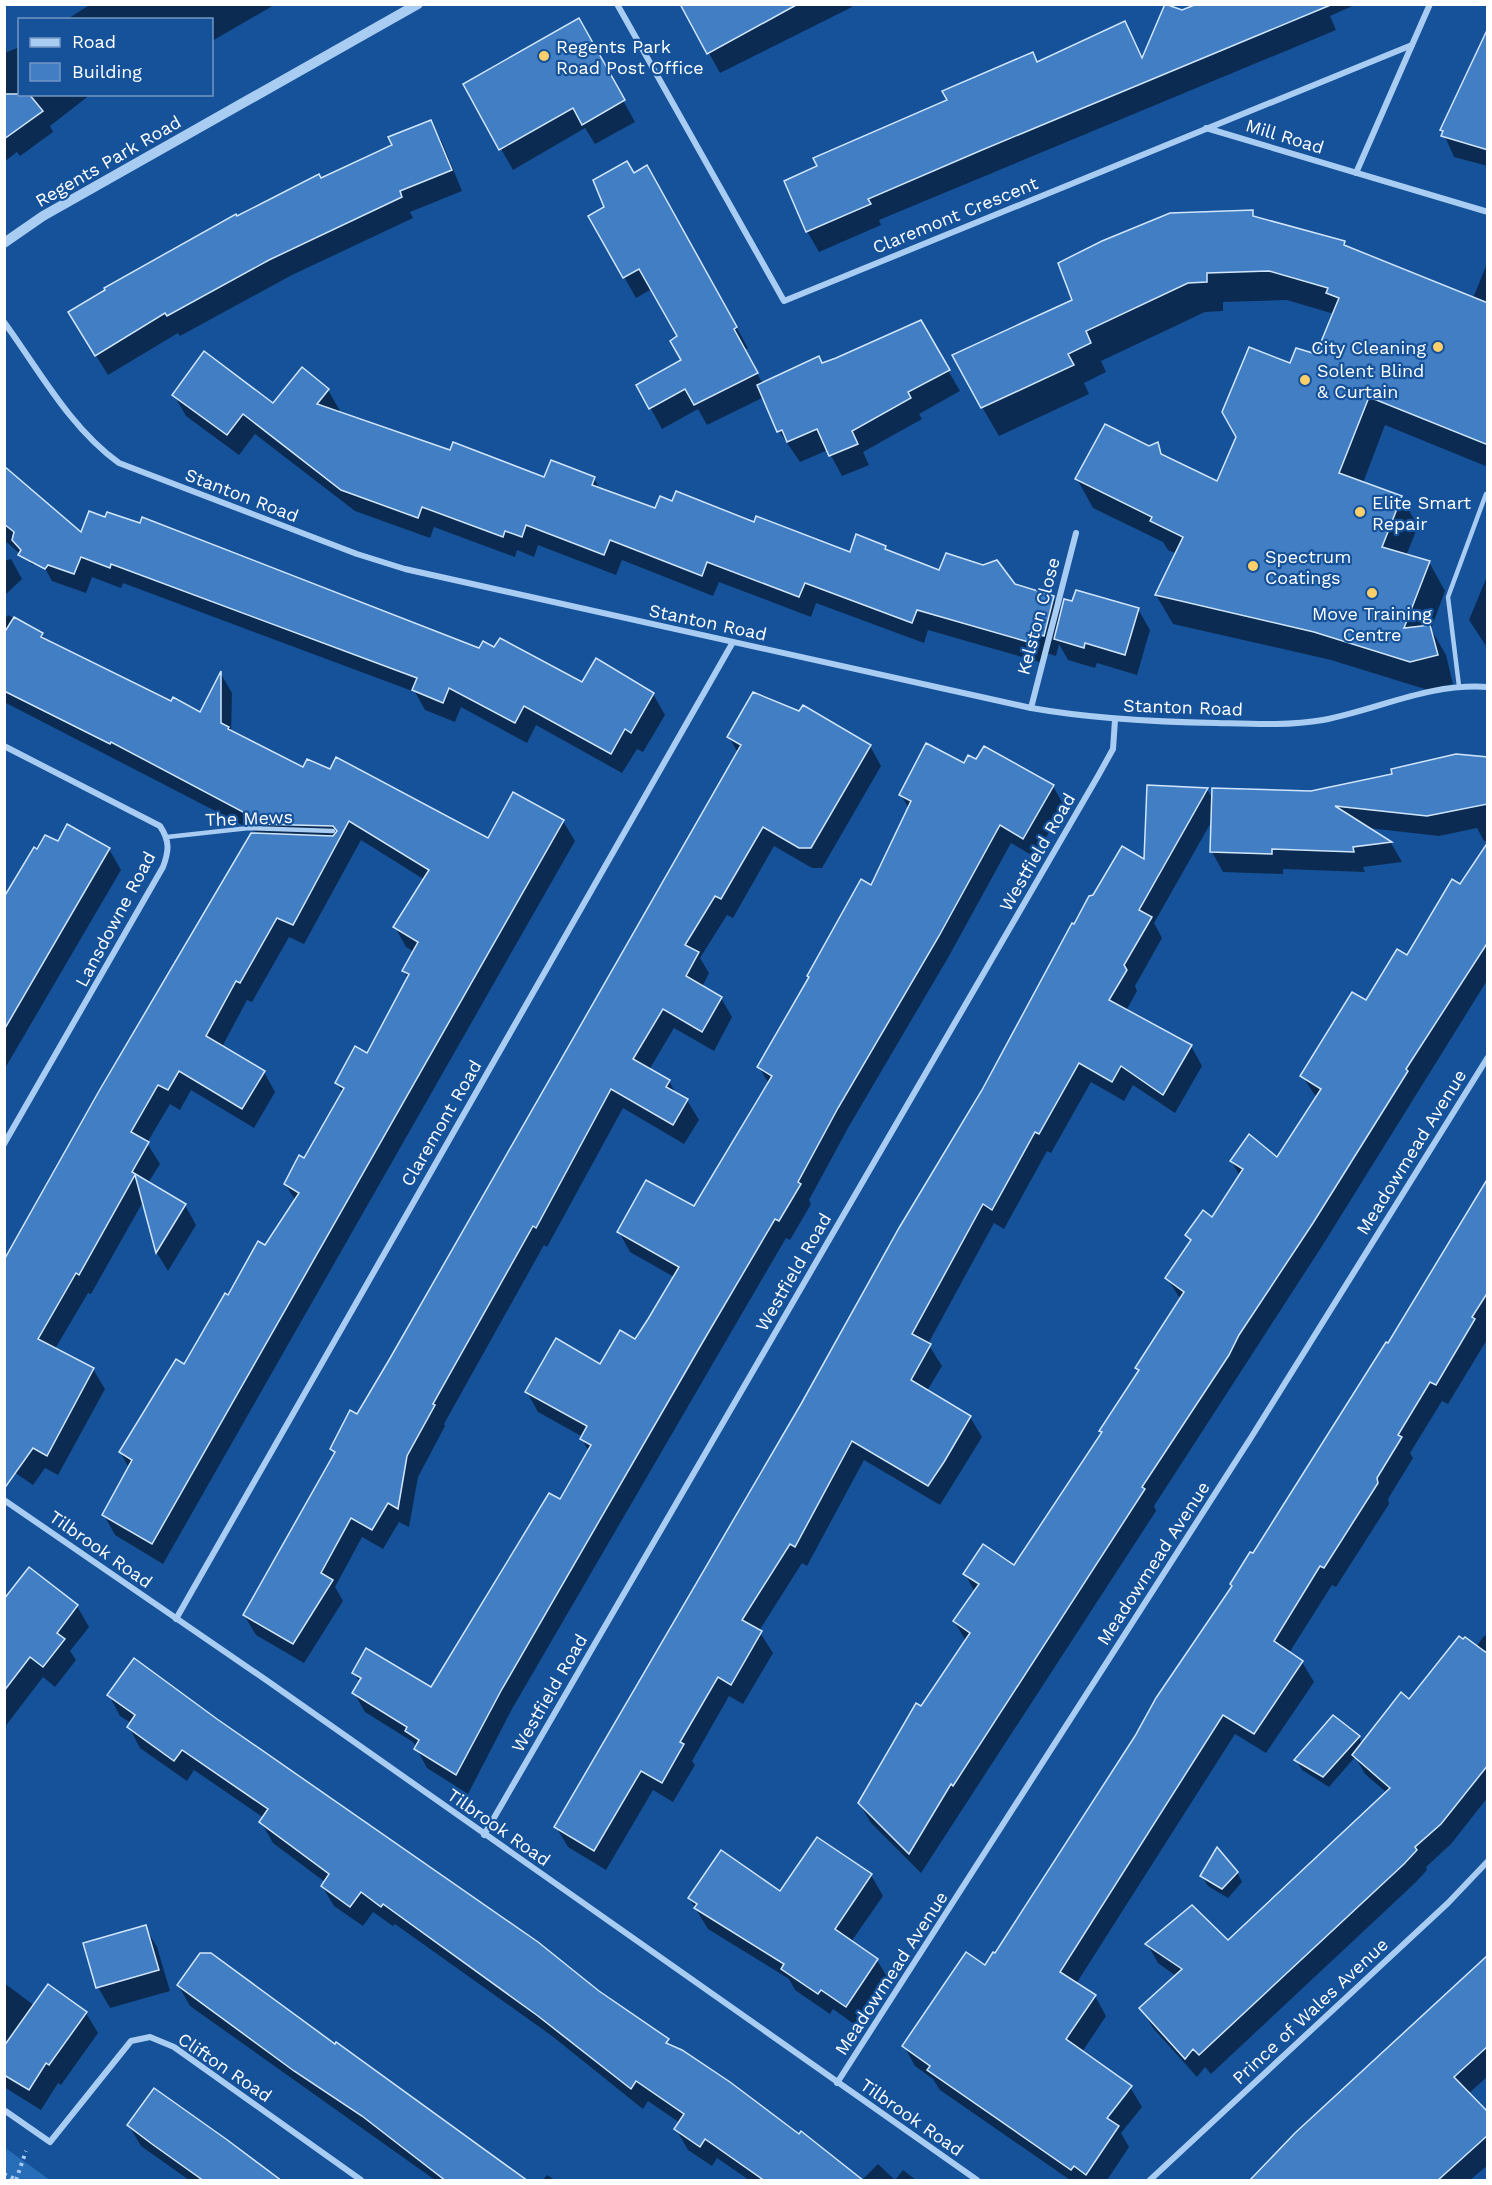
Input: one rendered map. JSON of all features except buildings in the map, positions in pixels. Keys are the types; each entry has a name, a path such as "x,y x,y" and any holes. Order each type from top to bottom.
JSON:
{"street":[{"name":"Regents Park Road","path":"4,243 53,210 418,4"},
{"name":"Claremont Crescent","path":"616,4 784,302 1412,45"},
{"path":"1356,173 1430,4"},
{"name":"Mill Road","path":"1206,128 1488,212"},
{"name":"Stanton Road","path":"4,322 77,423 107,454 132,470 357,554 405,569 1031,708 1115,720 1253,724 1321,720 1424,691 1459,686 1488,687"},
{"name":"Kelston Close","path":"1031,708 1076,533"},
{"name":"Claremont Road","path":"176,1619 733,642"},
{"name":"Westfield Road","path":"484,1835 1098,776 1113,749 1115,720"},
{"name":"Lansdowne Road","path":"4,746 160,826 167,837 168,855 4,1144"},
{"name":"Meadowmead Avenue","path":"837,2083 1252,1436 1488,1057"},
{"name":"Tilbrook Road","path":"5,1503 176,1619 976,2181"},
{"name":"Prince of Wales Avenue","path":"1150,2181 1448,1903 1488,1861"},
{"name":"Clifton Road","path":"4,2110 50,2142 131,2040 150,2037 174,2047 361,2181"}],"lane":[{"path":"1459,686 1448,597 1486,494"},
{"name":"The Mews","path":"167,837 249,828 333,831"}],"path":[{"path":"4,2174 16,2180 33,2130"}],"shaded area":[{"path":"4,2147 50,2180 5,2180"}],"place":[{"name":"Regents Park Road Post Office","path":"544,56"},
{"name":"City Cleaning","path":"1438,347"},
{"name":"Solent Blind & Curtain","path":"1305,380"},
{"name":"Elite Smart Repair","path":"1360,512"},
{"name":"Spectrum Coatings","path":"1253,566"},
{"name":"Move Training Centre","path":"1372,593"}]}
